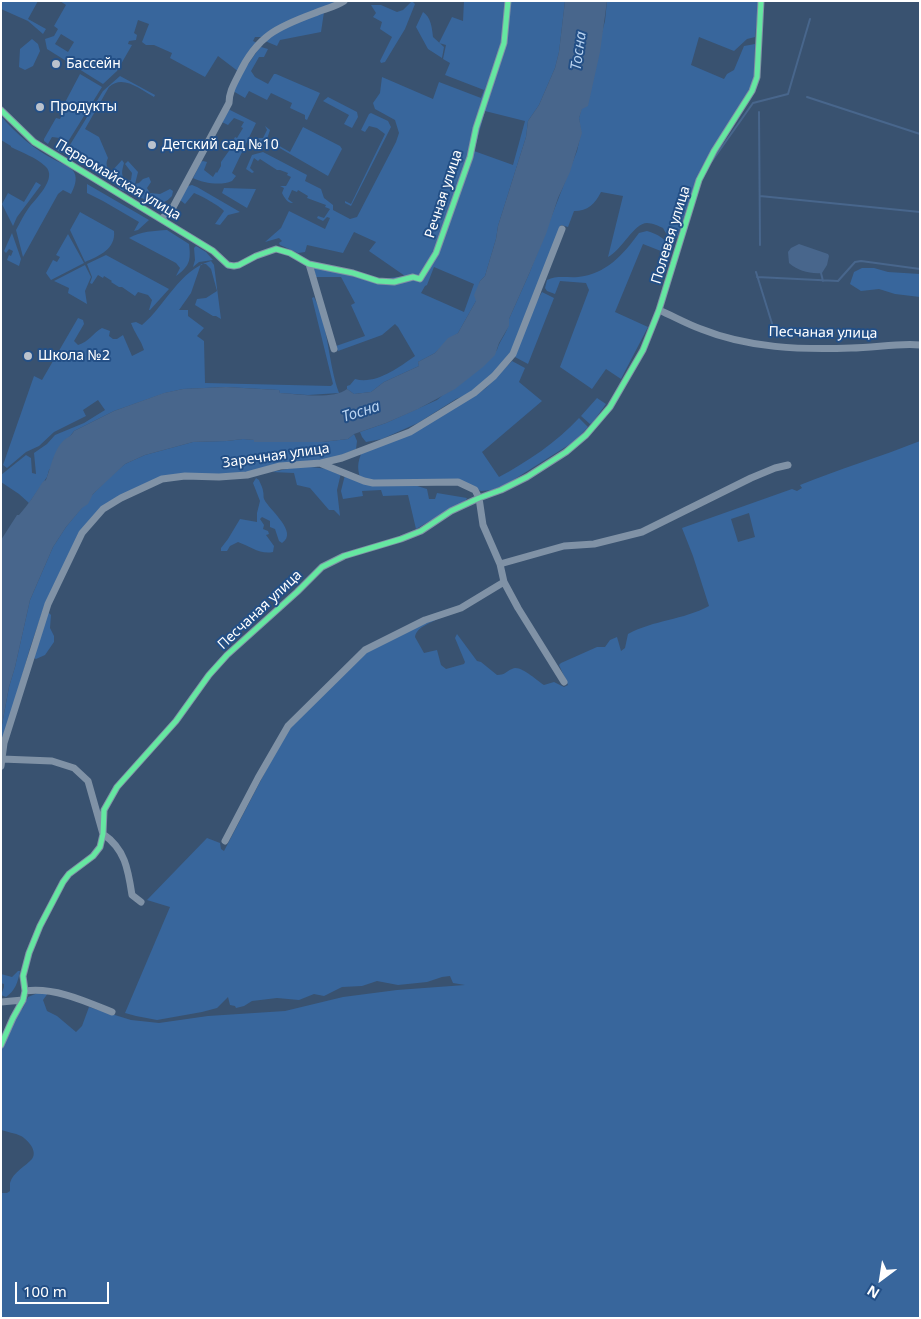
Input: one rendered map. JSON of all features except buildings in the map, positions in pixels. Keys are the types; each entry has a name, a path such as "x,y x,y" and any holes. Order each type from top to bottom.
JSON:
{"street":[{"path":"161,219 171,211 229,103 229,96 255,47 266,36 286,25 344,1"},
{"name":"Речная улица","path":"308,264 384,282 413,277 420,279 436,253 470,157 476,128 504,43 508,1"},
{"name":"Полевая улица","path":"659,310 699,180 752,91 757,77 761,1"},
{"name":"Первомайская улица","path":"1,110 34,142 213,251 228,265 239,266 256,256 276,249 290,253 308,264"},
{"name":"Заречная улица","path":"2,763 8,732 48,604 82,533 103,509 121,498 162,479 185,476 219,477 247,475 280,466 320,463 342,458 410,432 484,386 513,354 562,229"},
{"path":"308,264 334,349"},
{"name":"Песчаная улица","path":"1,1045 12,1018 23,1000 25,991 23,976 29,953 62,882 69,874 93,856 100,847 103,834 104,810 117,786 176,722 209,675 227,655 322,567 344,556 421,531 451,511 528,477 566,452 586,435 610,407 643,350 659,310 702,330 757,344 789,348 920,345"},
{"path":"320,463 364,482 458,482 474,490 479,498 483,526 500,564 504,582 564,682"},
{"path":"500,564 564,546 594,544 642,532 751,478 774,468 788,465"},
{"path":"225,842 258,778 288,726 365,650 425,620 461,608 504,582"},
{"path":"2,763 52,760 74,768 88,781 103,834 113,841 126,861 132,895 141,902"},
{"path":"25,991 48,991 112,1012"},
{"path":"1,1002 23,1000"}],"shaded area":[{"path":"1,1 38,1 28,19 46,29 43,34 28,21 1,9"},
{"path":"60,1 341,1 262,37 255,37 253,41 257,43 239,72 218,56 205,77 170,58 172,53 142,42 149,24 138,20 134,33 137,35 136,40 129,41 128,44 132,45 117,71 103,84 47,49 45,39 54,36 58,29 54,26 66,5","holes":["61,34 74,42 68,52 55,44"]},
{"path":"412,1 415,4 405,29 385,62 381,63 380,61 392,37 380,29 382,22 373,17 376,13 371,5 381,5 397,12 403,10"},
{"path":"464,1 565,1 559,52 555,68 539,105 528,121 526,137 498,226 485,276 480,281 476,301 458,333 435,353 418,362 419,366 384,382 371,392 354,394 347,389 347,386 355,379 370,380 378,378 415,356 395,324 382,335 338,351 336,346 365,336 351,305 355,303 341,277 316,277 312,262 382,279 405,276 369,251 376,242 354,232 343,253 307,245 305,252 298,253 280,245 279,243 282,241 279,238 265,242 281,228 289,211 325,229 330,218 327,217 323,221 317,218 318,216 324,218 330,209 325,207 326,205 307,198 308,196 298,190 297,192 292,190 288,199 293,203 288,201 282,193 284,188 280,186 286,186 291,177 287,175 288,173 277,170 260,159 258,161 254,158 250,168 254,172 252,173 246,169 252,155 263,152 307,175 305,181 321,189 324,198 333,205 333,210 350,219 357,217 399,133 395,120 375,109 373,103 380,93 382,77 433,99 439,82 481,98 484,90 445,75 450,63 443,59 446,45 439,43 452,17 463,21","holes":["485,111 525,121 513,165 474,151","434,267 474,284 464,312 421,293 427,285"]},
{"path":"607,1 759,1 755,37 747,39 734,51 699,37 691,65 724,79 727,74 734,70 744,46 755,44 754,76 750,89 702,167 677,238 670,237 663,228 649,223 642,224 608,257 623,196 601,192 590,206 583,210 574,211 568,227 561,225 543,276 511,352 492,375 471,393 456,399 418,423 382,439 366,442 360,432 386,423 437,400 497,350 508,327 509,319 529,274 577,151 581,133 579,118 605,21"},
{"path":"324,12 321,32 280,40 277,46 265,41 276,31"},
{"path":"423,12 432,26 433,37 444,47 442,58 428,49 416,27"},
{"path":"32,39 38,44 40,51 33,66 25,70 19,67 20,49"},
{"path":"261,47 268,49 264,57 259,57 251,71 255,77 268,84 274,74 276,74 320,93 307,120 305,115 290,108 292,103 271,93 267,100 249,91 245,98 233,91 243,69"},
{"path":"80,74 102,87 61,153 54,148 60,138 52,137 48,144 44,139 56,118 60,119 64,111 61,110"},
{"path":"120,76 155,95 154,97 138,87 120,82 114,83 109,87 85,129 99,137 108,158 108,169 111,172 122,160 124,163 122,175 127,181 131,180 132,173 125,164 128,161 138,172 135,184 149,177 151,182 147,188 150,193 160,194 170,189 173,191 172,196 163,202 155,203 135,196 134,190 127,192 121,190 111,181 65,153 103,91"},
{"path":"328,97 357,112 358,117 352,128 344,124 349,115 323,101"},
{"path":"228,109 256,123 232,173 236,176 228,183 217,184 193,178 203,161 207,162 204,170 213,177 217,173 235,137 237,138 243,128 241,127 244,122 234,118 228,125 222,122"},
{"path":"371,113 388,121 391,127 351,206 345,203 345,201 351,204 385,134 377,128 369,126 365,132 361,130"},
{"path":"1,116 33,146 47,156 71,168 76,178 71,194 63,190 58,194 23,257 16,230 26,212 44,189 49,177 49,171 37,160 1,140"},
{"path":"265,126 270,130 267,139 290,152 303,127 340,146 342,149 328,176 264,139 261,143 258,138 263,138 267,130"},
{"path":"36,182 41,185 17,217 13,226 2,204 8,193 24,202"},
{"path":"87,184 149,220 138,230 134,231 139,222 87,193"},
{"path":"192,185 240,212 228,215 220,225 215,224 224,211 218,206 194,193 185,204 180,200 188,186"},
{"path":"224,188 256,189 247,208 222,193"},
{"path":"80,212 114,231 112,243 106,251 85,262 70,230"},
{"path":"167,230 189,244 190,254 187,266 176,276 180,268 176,263 129,238 152,231"},
{"path":"647,231 658,235 667,242 672,248 671,255 643,244 615,312 648,327 621,379 606,369 592,389 560,367 589,290 586,283 560,281 555,294 547,291 545,288 547,280 558,277 578,277 597,272 620,256 639,233"},
{"path":"12,233 21,259 19,266 7,260 13,251 9,249 6,253 4,251"},
{"path":"68,234 84,263 51,280 46,273 53,260 57,262 60,257 56,255"},
{"path":"196,246 206,252 213,260 199,262 193,267 195,260 194,248"},
{"path":"106,255 169,289 149,310 152,300 148,295 138,292 135,296 104,276 103,278 98,275 92,284 90,283 92,277 87,264"},
{"path":"211,261 214,265 221,319 195,305 197,299 206,298 217,291 211,269 204,264"},
{"path":"85,265 91,277 85,291 87,304 68,293 69,288 54,281"},
{"path":"201,265 191,293 179,310 188,310 188,316 204,328 197,336 204,341 205,383 331,386 333,384 312,298 314,297 323,320 339,393 308,395 280,393 279,390 226,387 183,389 165,393 114,411 74,431 53,459 53,465 47,477 29,503 1,482 1,475 26,455 31,458 32,473 36,474 34,453 47,444 55,435 84,423 105,410 98,400 83,410 86,416 54,432 39,446 26,452 7,468 3,465 34,376 42,380 78,318 83,320 84,324 74,341 78,345 85,342 102,328 110,331 109,336 113,339 123,335 132,356 144,350 131,323 136,322 142,325 151,317 181,280"},
{"path":"862,268 920,274 920,297 895,294 879,289 861,291 850,284 854,272"},
{"path":"542,292 554,298 528,364 515,357 534,306"},
{"path":"512,361 525,368 519,382 542,401 482,452 499,477 541,451 579,418 588,427 575,441 507,484 492,490 481,491 461,482 374,481 360,477 358,465 361,454 473,397 486,388"},
{"path":"597,398 606,404 590,424 581,416"},
{"path":"354,434 357,441 356,449 320,461 242,474 162,476 90,519 44,607 30,648 1,750 1,730 9,687 30,600 53,547 66,527 93,494 110,477 125,464 145,455 193,442 243,439 254,440 254,442 322,442 348,439"},
{"path":"920,441 920,1318 1,1318 1,1193 10,1191 12,1179 32,1159 34,1153 24,1138 1,1130 1,1050 14,1019 23,1008 28,997 40,992 48,993 43,1000 47,1011 57,1016 76,1032 82,1026 89,1007 131,1020 159,1023 208,1016 285,1011 343,997 397,990 465,985 453,983 450,976 427,982 398,985 377,981 362,986 342,987 324,996 314,994 299,1000 277,998 252,1001 236,1008 230,1005 228,997 217,1008 157,1020 125,1013 170,907 147,900 207,838 220,843 221,849 224,851 284,736 298,717 365,652 420,622 439,618 418,630 415,637 424,653 437,650 441,665 446,669 464,664 465,662 455,638 457,634 477,661 497,675 515,668 524,671 544,685 554,682 564,687 568,685 559,665 561,663 597,647 605,647 610,640 617,637 621,651 625,648 628,634 709,606 682,528 792,489 797,491 802,488 800,485","holes":["749,513 755,537 738,542 731,519"]},
{"path":"302,466 328,469 341,473 337,490 340,516 334,510 329,510 310,488 297,485 294,473 272,472"},
{"path":"345,475 359,482 414,485 427,489 429,499 435,499 437,493 467,498 416,529 408,495 383,496 381,490 362,491 363,496 343,499 341,491"},
{"path":"256,478 262,487 264,499 285,527 286,538 282,543 279,541 275,529 270,527 270,521 262,517 260,519 264,525 263,529 268,531 269,534 266,535 274,546 273,552 260,551 238,542 230,546 227,551 221,551 221,548 240,519 257,522 260,501 253,483"},
{"path":"48,612 51,615 50,628 54,636 54,642 45,655 36,659 34,658"},
{"path":"20,971 14,989 6,997 1,995 4,984 1,983 1,974 12,977"}],"water":[{"name":"Тосна","path":"565,1 607,1 600,52 588,106 582,109 579,118 582,133 570,172 558,198 546,234 509,319 509,326 499,343 495,355 455,389 418,409 354,434 348,439 322,442 254,442 254,440 243,439 193,442 145,455 125,464 93,494 88,504 82,508 66,527 53,547 30,600 9,687 1,730 1,540 17,515 19,515 46,480 53,458 60,445 74,431 114,411 164,393 183,389 226,387 279,390 280,393 315,396 333,394 347,389 354,394 371,392 384,382 419,366 418,362 435,353 448,338 458,333 476,301 474,295 480,281 485,276 498,226 526,137 528,121 539,105 555,68 559,52"},
{"path":"799,244 828,254 827,265 822,273 804,271 789,263 788,252"}],"waterway":[{"path":"712,161 753,103 788,94 810,19"},
{"path":"807,97 920,134"},
{"path":"759,112 760,245"},
{"path":"760,196 920,212"},
{"path":"757,277 838,281 855,262 861,261 920,269"},
{"path":"756,272 774,330"},
{"path":"821,273 823,281"}],"cycle path":[{"path":"1,110 34,142 213,251 228,265 239,265 256,256 276,249 290,253 309,264 353,273 378,281 394,282 413,277 420,279 436,253 470,157 476,128 504,43 508,1"},
{"path":"1,1045 23,1000 25,991 23,976 29,953 40,926 69,874 93,856 100,847 103,834 104,810 117,787 176,721 209,675 227,655 322,567 344,556 421,531 451,511 527,477 566,452 586,435 610,407 643,350 659,310 699,180 714,151 752,91 757,77 761,1"}],"place":[{"name":"Бассейн","path":"56,64"},
{"name":"Продукты","path":"40,107"},
{"name":"Детский сад №10","path":"152,145"},
{"name":"Школа №2","path":"28,356"}]}
